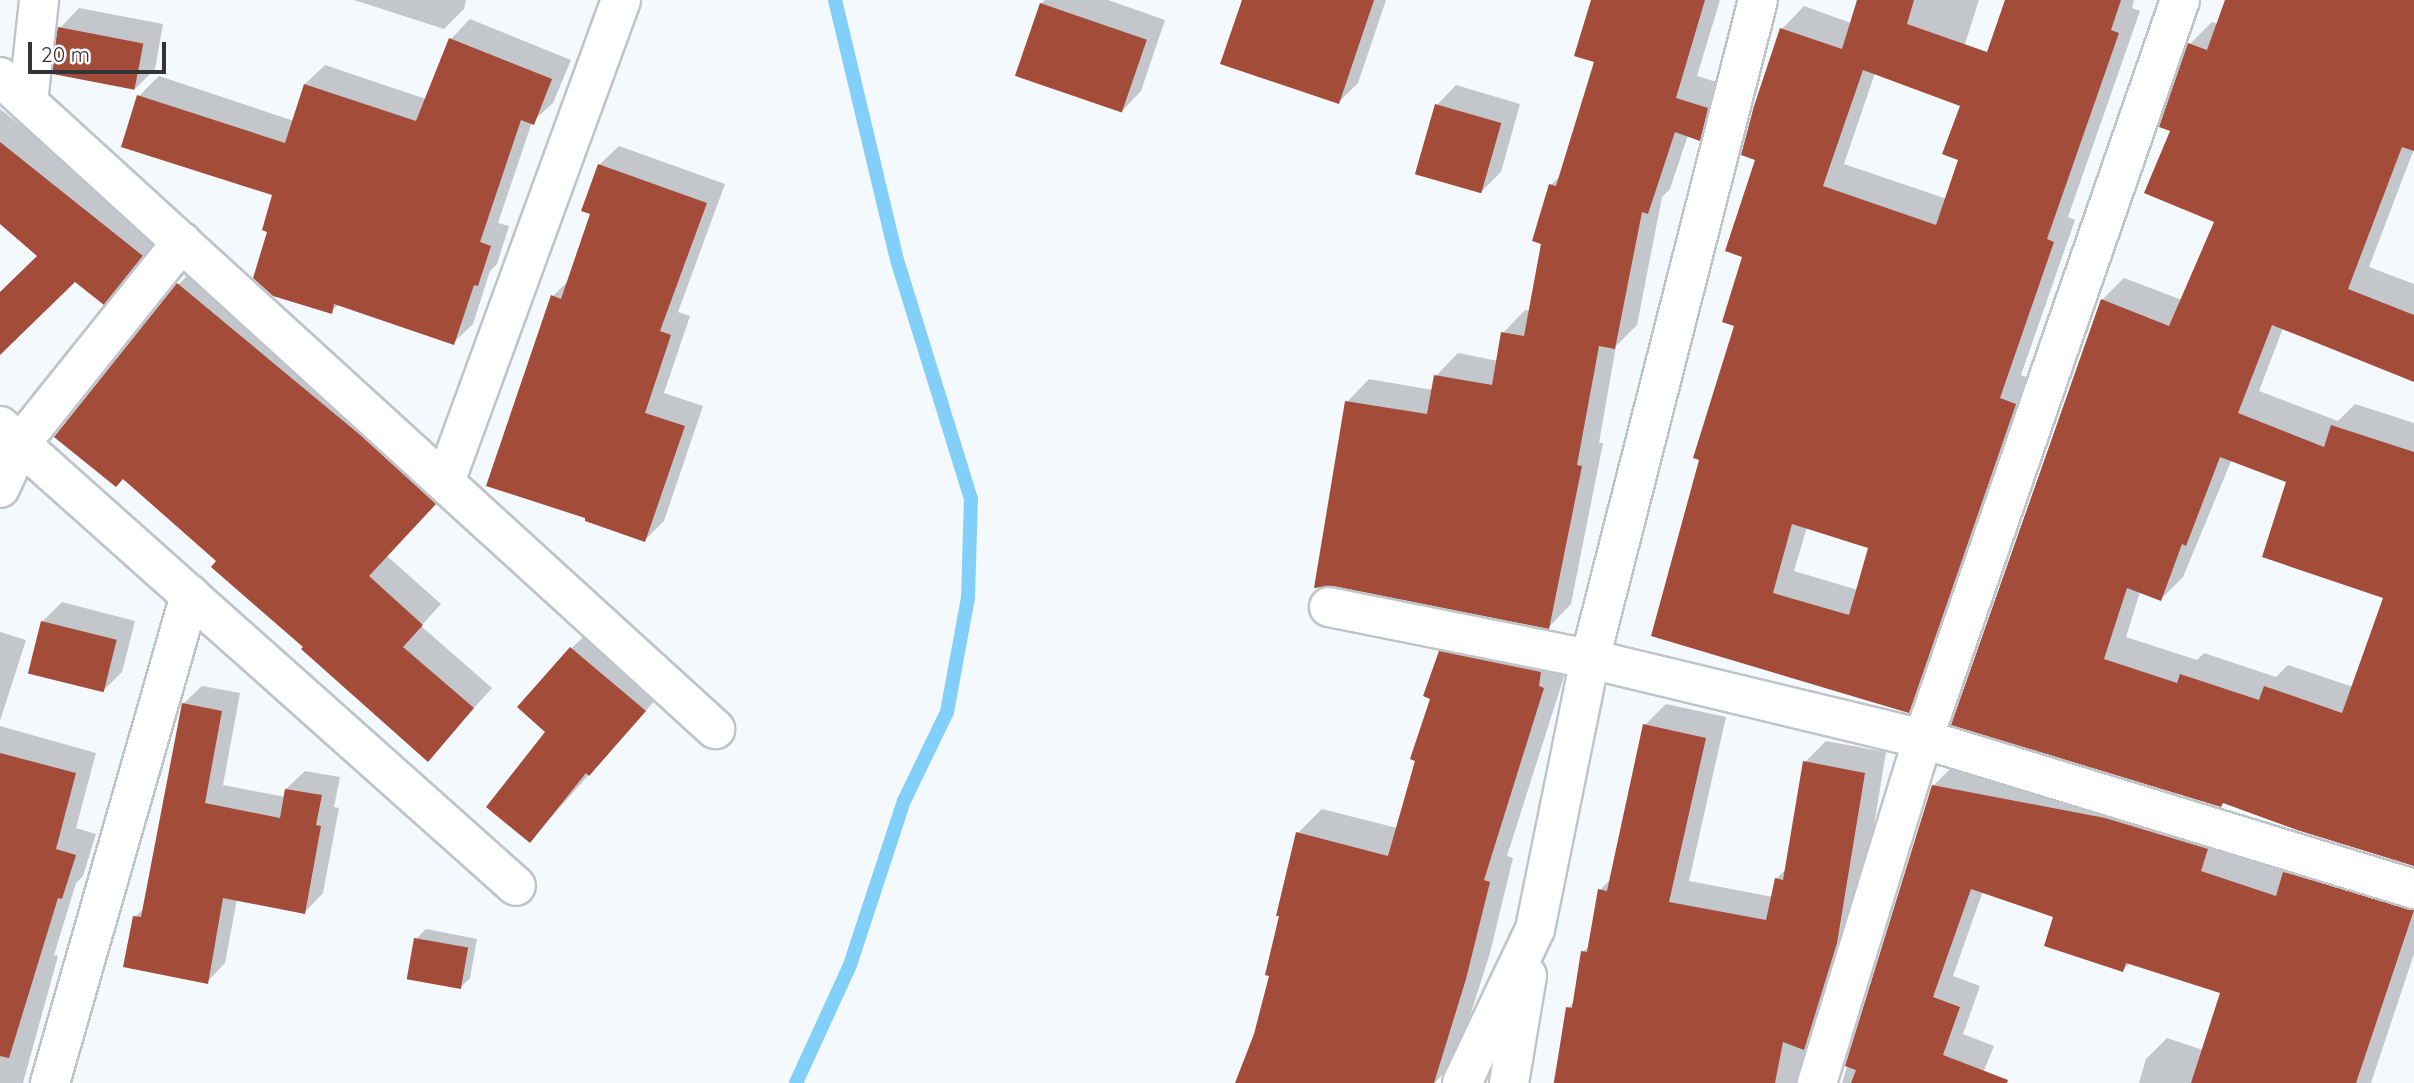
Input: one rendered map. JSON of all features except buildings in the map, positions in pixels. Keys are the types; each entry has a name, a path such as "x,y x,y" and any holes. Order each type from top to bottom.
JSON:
{"street":[{"path":"28,102 39,0"},
{"path":"444,482 621,0"},
{"path":"1509,1083 1535,929 1590,659 1758,0"},
{"path":"1817,1083 1923,739 2180,0"},
{"path":"0,77 715,729"},
{"path":"0,488 10,435 181,242"},
{"path":"10,435 516,886"},
{"path":"50,1083 190,596"},
{"path":"1329,607 1590,659 1923,739 2414,889"},
{"path":"1462,1083 1535,929"}],"waterway":[{"path":"796,1083 850,965 904,801 947,712 968,598 971,499 897,260 835,0"}]}
